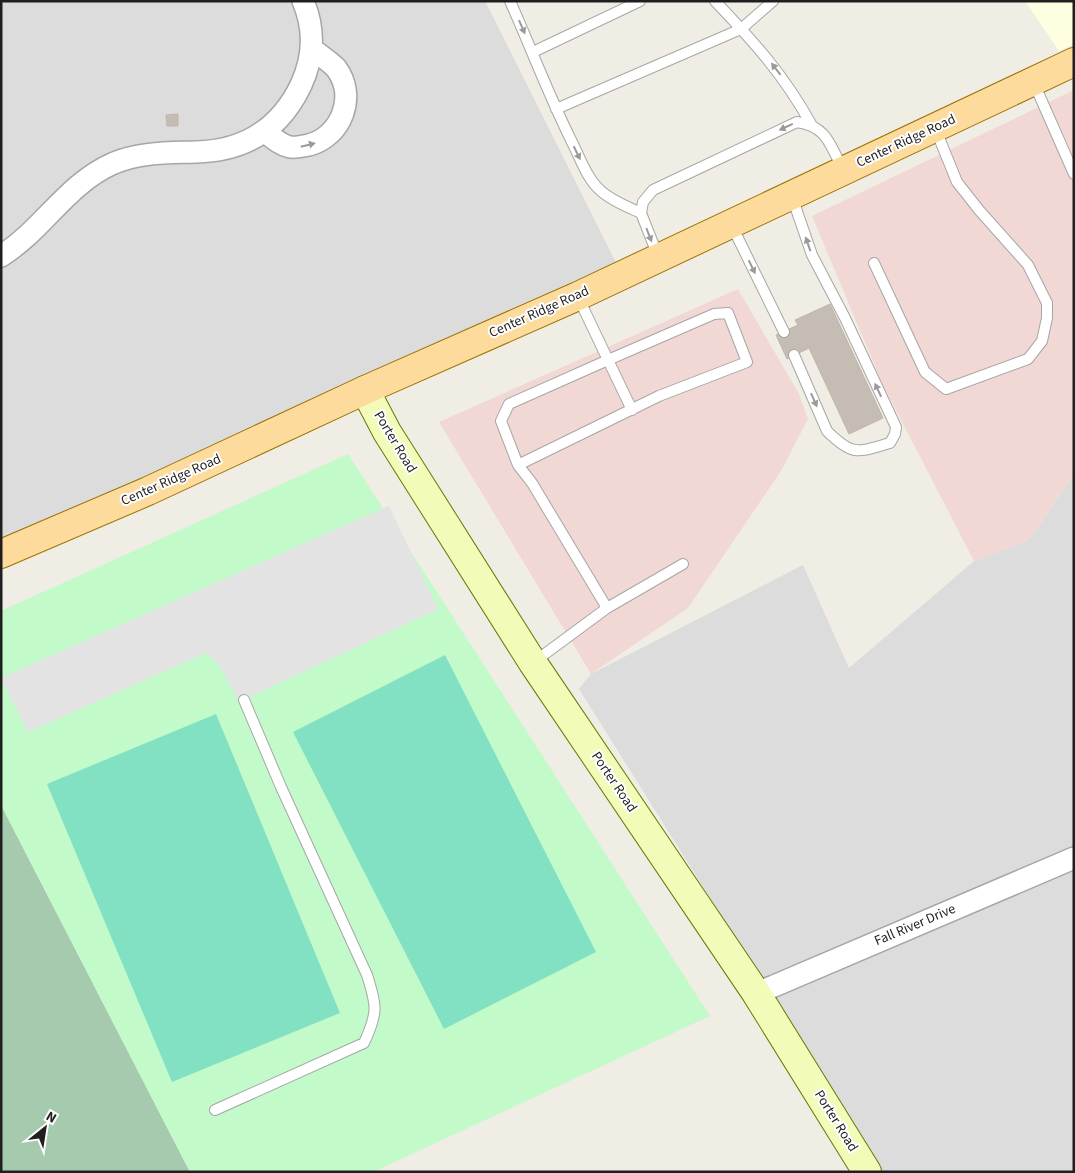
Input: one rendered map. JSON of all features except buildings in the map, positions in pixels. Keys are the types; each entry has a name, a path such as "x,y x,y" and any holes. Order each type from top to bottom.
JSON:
{"main road":[{"name":"Center Ridge Road","path":"1,554 148,491 365,390 578,296 1074,62"},
{"name":"Porter Road","path":"365,390 387,432 533,663 756,993 867,1172"}],"street":[{"path":"1,256 26,238 74,188 115,163 148,154 222,150 240,145 276,122 289,108 310,63 312,49 310,20 303,1"},
{"path":"264,131 284,145 302,147 324,139 339,124 345,103 342,79 336,68 312,49"},
{"name":"Fall River Drive","path":"756,993 1074,858"}],"lane":[{"path":"510,1 556,109 594,185 613,199 641,213"},
{"path":"533,52 640,1"},
{"path":"716,1 777,70 796,96 811,124"},
{"path":"556,109 741,29 773,1"},
{"path":"1033,81 1074,174"},
{"path":"658,258 641,213 643,202 653,190 797,122 811,124 822,131 844,170"},
{"path":"874,263 925,372 946,389 1028,359 1042,341 1047,318 1047,302 1028,265 957,182 934,127"},
{"path":"791,195 812,255 845,318 896,427 895,434 890,443 859,451 848,448 836,440 827,431 794,355"},
{"path":"731,223 784,332"},
{"path":"578,296 632,410"},
{"path":"518,465 659,396 747,362 728,313 714,314 509,404 500,421 518,465 532,483 607,608"},
{"path":"533,663 607,608 683,564"},
{"path":"215,1110 364,1043 374,1023 375,1000 367,975 281,787 244,700"}],"shaded area":[{"path":"1,1 485,1 622,275 1,554"},
{"path":"1025,1 1074,1 1074,44 1059,51"},
{"path":"1074,90 1074,475 1029,540 974,561 883,385 812,216"},
{"path":"738,289 799,394 808,419 781,471 688,608 591,674 439,422"},
{"path":"1074,475 1074,1172 882,1172 579,689 591,674 803,565 849,668 974,561 1029,540"},
{"path":"389,506 438,609 239,702 218,663 206,653 28,732 1,678"},
{"path":"1,805 190,1172 1,1172"}],"green space":[{"path":"348,454 710,1016 373,1172 190,1172 1,805 1,611"},
{"path":"445,655 596,952 444,1029 293,732"},
{"path":"216,714 340,1013 172,1082 47,784"}]}
